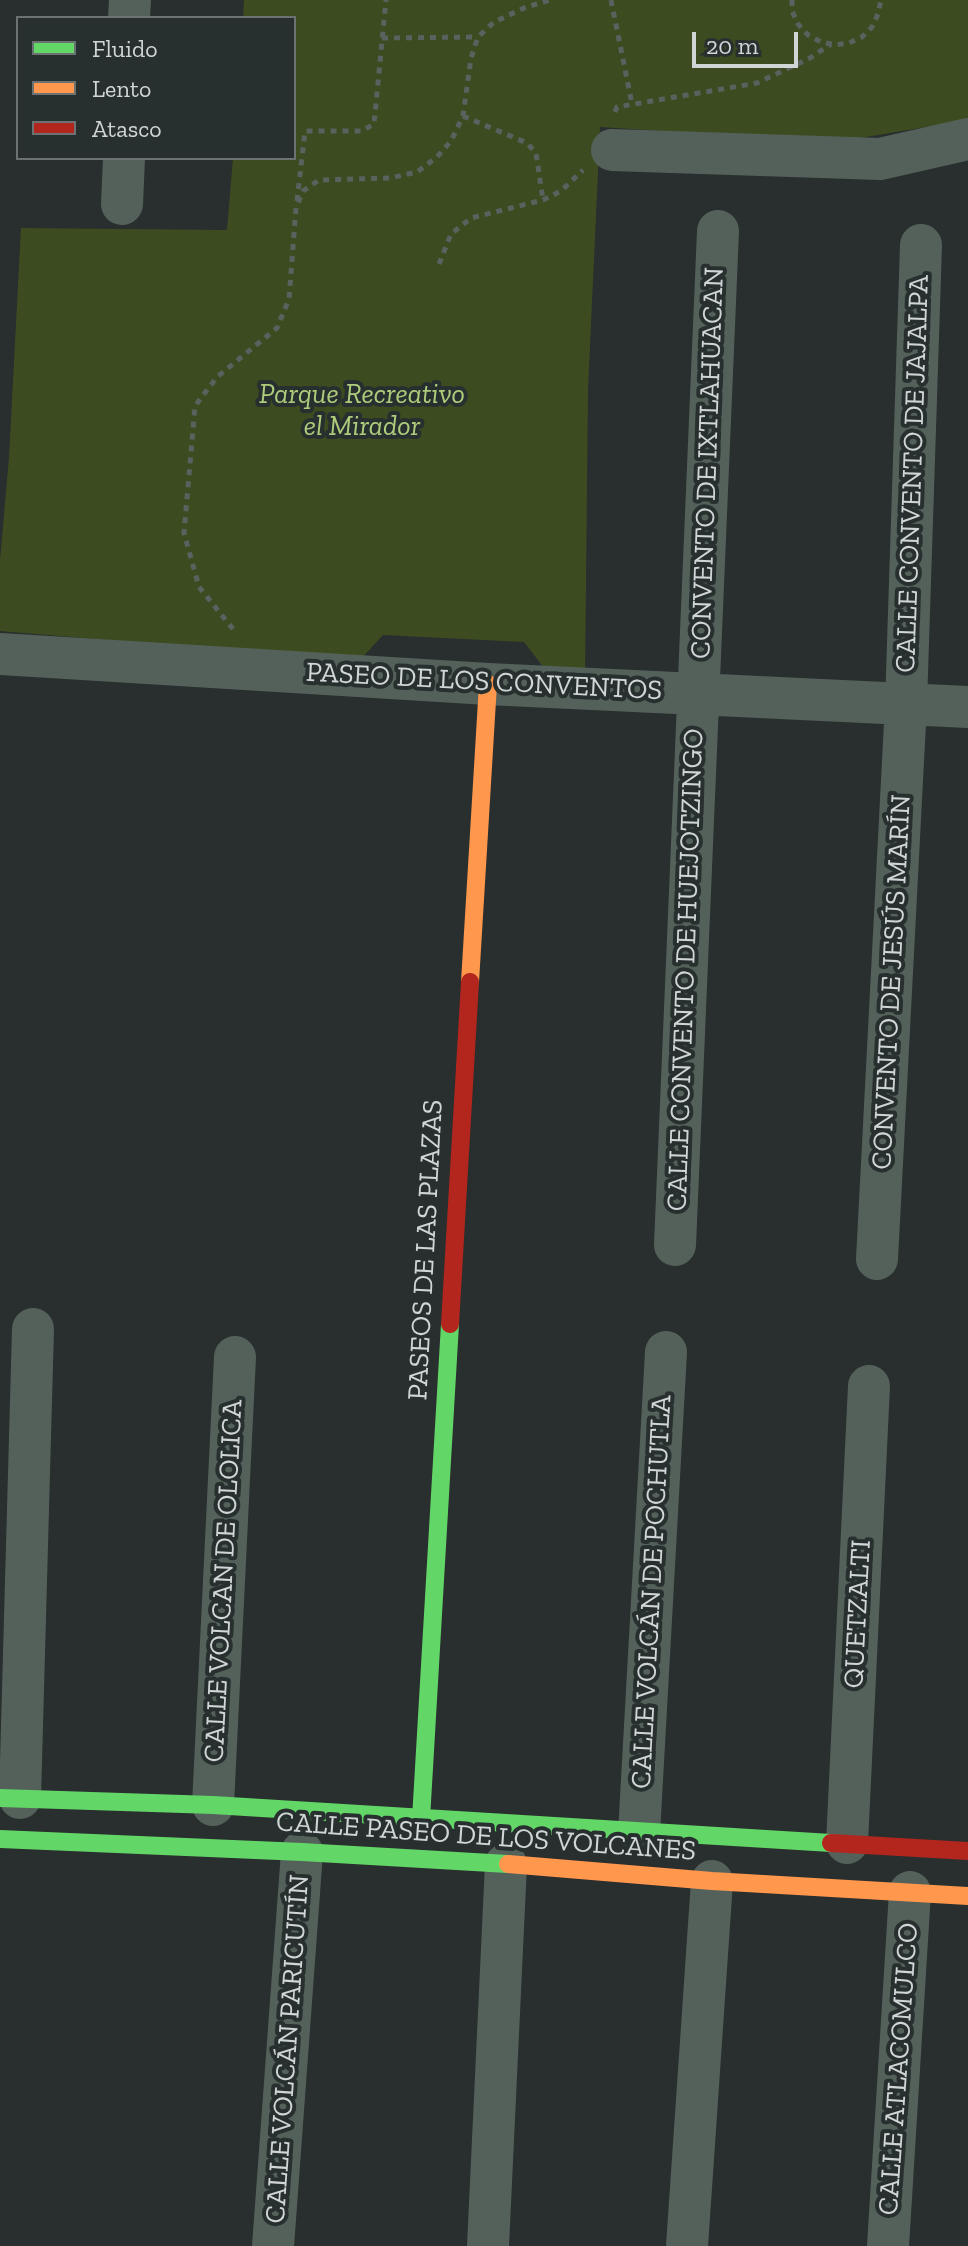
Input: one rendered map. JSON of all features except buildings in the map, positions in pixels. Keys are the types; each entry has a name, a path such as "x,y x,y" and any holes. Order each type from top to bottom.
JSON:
{"street":[{"path":"603,145 880,159 968,139"},
{"path":"122,204 124,160"},
{"name":"CONVENTO DE IXTLAHUACAN","path":"698,694 718,231"},
{"name":"CALLE CONVENTO DE JAJALPA","path":"906,704 921,245"},
{"name":"PASEO DE LOS CONVENTOS","path":"0,654 488,684 968,707"},
{"name":"PASEOS DE LAS PLAZAS","path":"421,1819 488,684"},
{"name":"CALLE CONVENTO DE HUEJOTZINGO","path":"675,1245 698,694"},
{"name":"CONVENTO DE JESÚS MARÍN","path":"877,1259 906,704"},
{"path":"10,1798 33,1329"},
{"name":"CALLE VOLCÁN DE POCHUTLA","path":"639,1833 666,1352"},
{"name":"CALLE VOLCAN DE OLOLICA","path":"213,1805 235,1357"},
{"name":"QUETZALTI","path":"847,1843 869,1386"},
{"name":"CALLE PASEO DE LOS VOLCANES","path":"10,1798 213,1805 968,1851"},
{"name":"CALLE PASEO DE LOS VOLCANES","path":"0,1839 506,1864 712,1881 968,1896"},
{"name":"CALLE VOLCÁN PARICUTÍN","path":"273,2246 302,1852"},
{"path":"488,2246 506,1864"},
{"path":"687,2246 712,1881"},
{"name":"CALLE ATLACOMULCO","path":"888,2246 910,1892"}],"path":[{"path":"266,670 199,587 184,533 195,406 217,377 277,328 289,299 305,131 362,131 374,124 386,0"},
{"path":"296,208 303,191 319,180 390,178 417,172 437,157 451,141 463,116 471,58 478,37 494,22 550,0"},
{"path":"611,0 632,104"},
{"path":"792,0 792,11 798,24 808,35 831,44 849,43 862,37 872,27 881,0"},
{"path":"382,38 478,37"},
{"path":"439,264 451,234 471,218 543,200 561,191 603,145 617,107 757,83 810,58 831,44"},
{"path":"463,116 527,143 536,153 543,200"}],"green space":[{"name":"Parque Recreativo el Mirador","path":"244,0 968,0 968,120 836,142 600,127 588,390 585,677 551,677 524,642 383,635 359,661 0,631 0,561 9,457 21,228 227,230 233,160 296,160 296,16 243,16"}],"traffic: fast":[{"path":"421,1819 450,1324"},
{"path":"0,1798 213,1805 831,1843"},
{"path":"0,1839 508,1864"}],"traffic: slow":[{"path":"470,982 488,684"},
{"path":"508,1864 712,1881 968,1896"}],"traffic: jam":[{"path":"450,1324 470,982"},
{"path":"831,1843 968,1851"}]}
